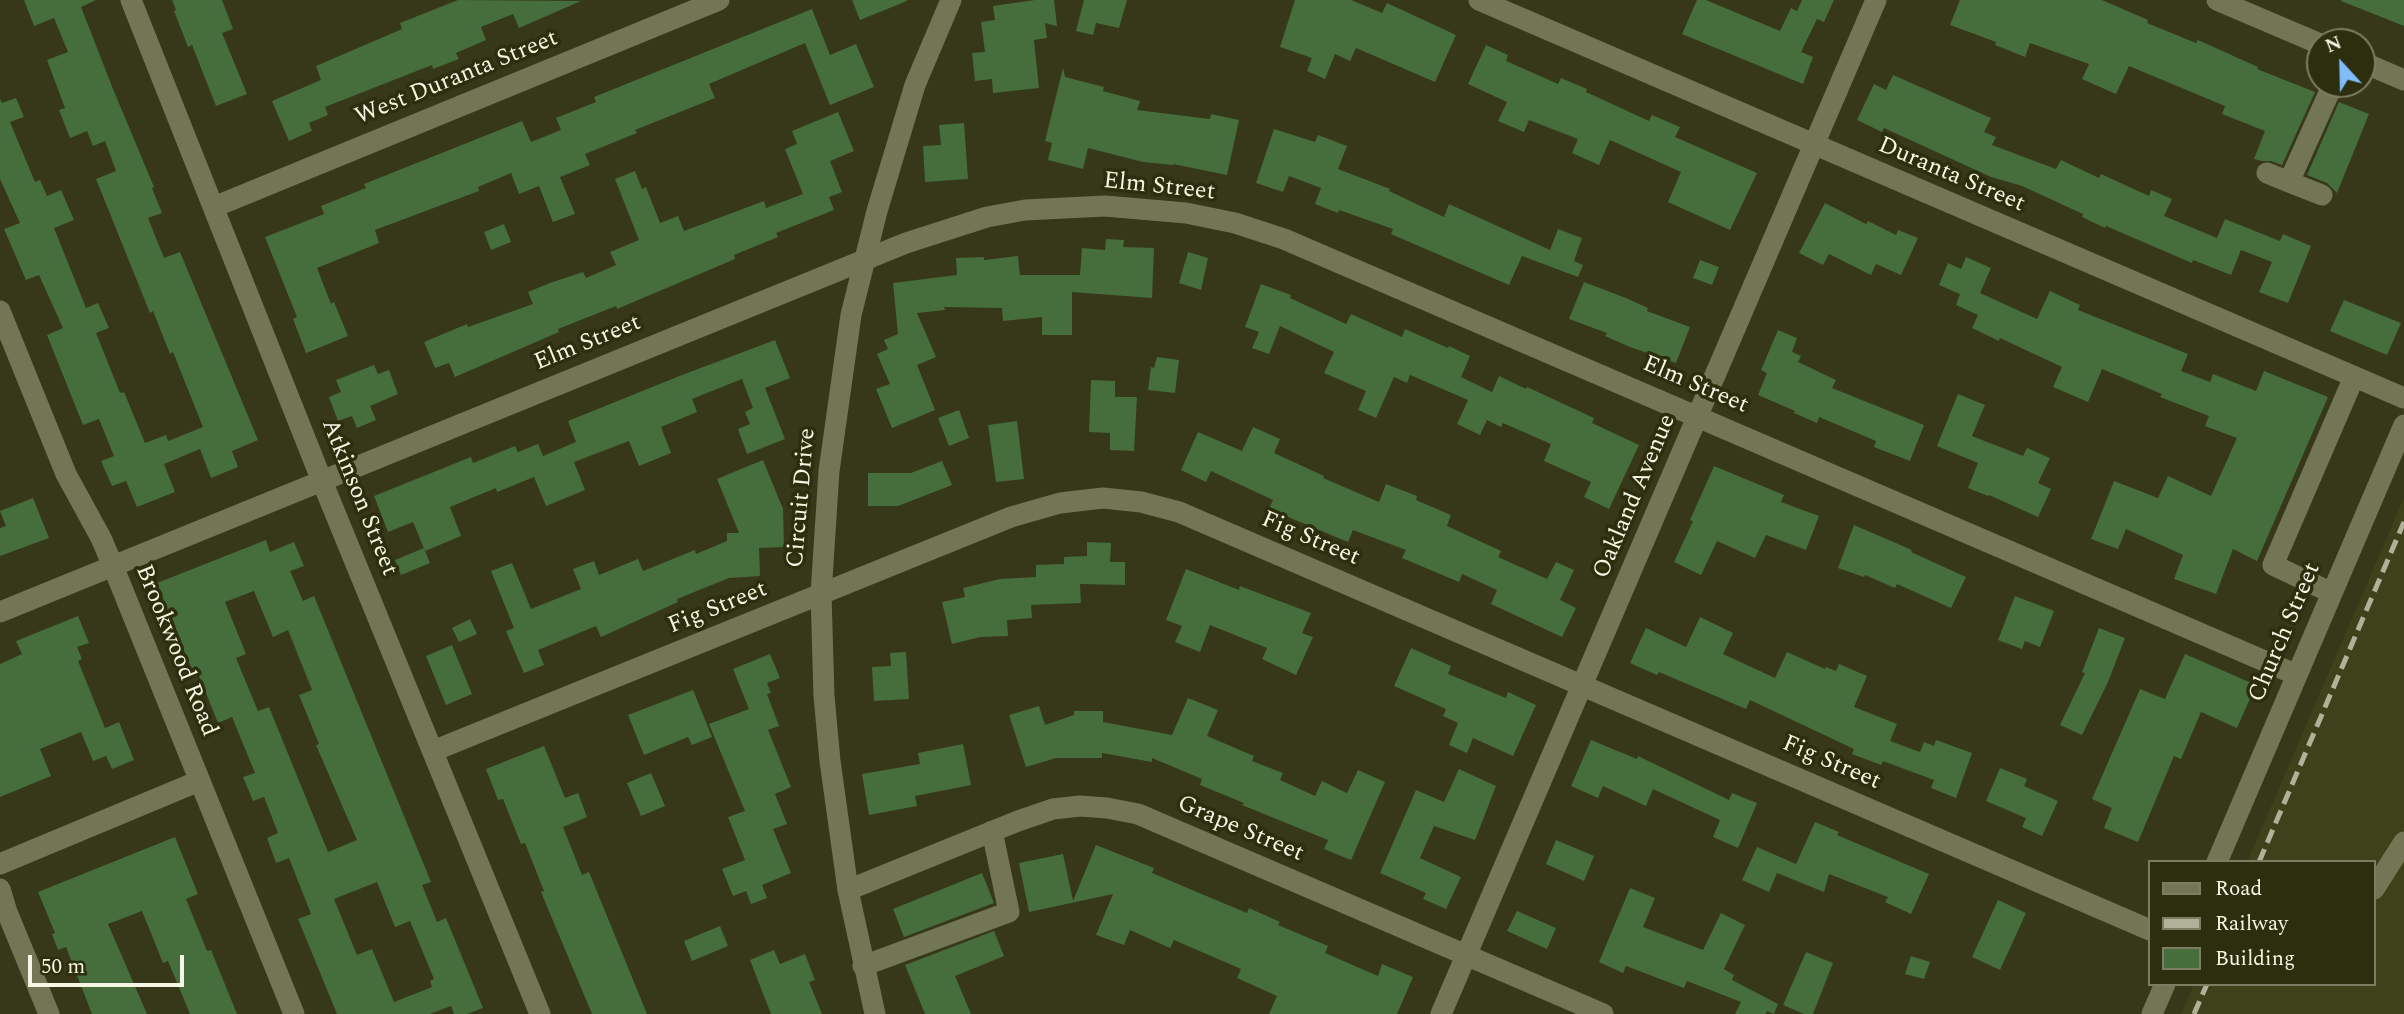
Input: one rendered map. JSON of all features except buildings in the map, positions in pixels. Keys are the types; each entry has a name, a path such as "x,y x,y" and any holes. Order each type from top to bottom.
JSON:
{"street":[{"name":"Atkinson Street","path":"131,0 322,481 540,1014"},
{"name":"West Duranta Street","path":"214,207 719,0"},
{"name":"Circuit Drive","path":"875,1014 848,890 824,696 821,594 829,471 851,315 864,260 915,85 951,0"},
{"name":"Duranta Street","path":"1479,0 2404,398"},
{"name":"Oakland Avenue","path":"1441,1014 1876,0"},
{"path":"2217,0 2306,38"},
{"path":"2376,68 2404,80"},
{"path":"2289,182 2327,98"},
{"path":"2267,173 2322,195"},
{"name":"Elm Street","path":"0,612 948,228 987,217 1024,211 1069,206 1105,206 1186,213 1235,223 1284,239 2297,675"},
{"name":"Brookwood Road","path":"0,311 7,351 66,474 101,538 294,1014"},
{"path":"2332,593 2273,565 2354,377"},
{"name":"Church Street","path":"2218,860 2404,425"},
{"name":"Fig Street","path":"433,751 1011,517 1048,506 1103,498 1141,502 1179,512 2148,929"},
{"path":"0,864 200,781"},
{"name":"Grape Street","path":"848,890 1053,809 1080,806 1107,808 1138,814 1603,1014"},
{"path":"863,966 1009,912 992,831"},
{"path":"2376,886 2404,842"},
{"path":"0,889 49,1014"},
{"path":"2152,1014 2164,986"}],"shaded area":[{"path":"2404,498 2404,1014 2181,1014 2193,986 2376,986 2376,860 2248,860"}],"railway":[{"path":"2260,860 2404,522"},
{"path":"2194,1014 2206,986"}]}
